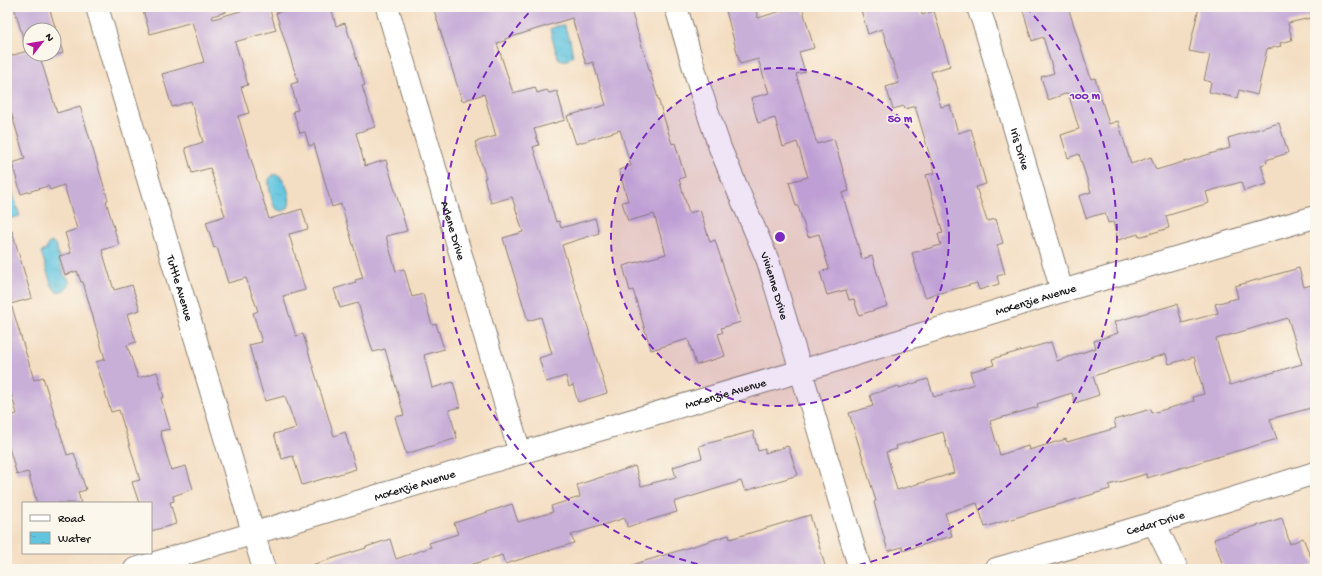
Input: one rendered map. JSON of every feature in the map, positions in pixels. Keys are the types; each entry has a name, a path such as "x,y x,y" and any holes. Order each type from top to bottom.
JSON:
{"street":[{"name":"Tuttle Avenue","path":"96,7 264,569"},
{"name":"Arlene Drive","path":"387,7 520,453"},
{"name":"Vivienne Drive","path":"676,7 701,92 720,148 768,261 860,569"},
{"name":"Iris Drive","path":"978,7 1062,291"},
{"name":"McKenzie Avenue","path":"135,569 520,453 801,371 1062,291 1315,217"},
{"name":"Cedar Drive","path":"996,569 1154,523 1315,473"},
{"path":"1154,523 1177,569"}],"water":[{"path":"564,25 570,40 573,56 567,60 559,60 550,29"},
{"path":"273,175 278,175 282,178 289,194 289,205 287,209 283,211 275,208 274,206 269,182"},
{"path":"11,188 20,216 9,219 7,214 7,189"},
{"path":"52,242 57,246 64,276 68,278 70,283 68,287 57,292 51,284 41,252 46,250 48,244"}],"building":[{"path":"14,7 49,7 54,22 22,22 22,34"},
{"path":"142,7 226,7 226,12 212,16 213,19 254,7 269,7 276,30 235,42 248,85 241,87 249,113 238,116 269,219 302,209 308,229 289,234 305,290 283,296 296,336 303,334 334,436 345,432 356,469 302,485 293,456 282,459 274,434 296,428 285,396 265,401 249,345 262,342 253,313 258,311 246,278 228,283 217,247 214,248 206,222 225,216 210,168 192,173 185,148 203,142 191,101 172,107 162,74 204,62 192,22 150,34"},
{"path":"296,7 331,7 336,26 345,23 365,85 362,86 375,127 356,133 365,166 386,160 407,231 386,236 396,271 404,269 412,297 423,294 432,325 436,324 444,349 424,355 432,388 453,382 460,407 449,410 457,438 406,454 395,417 404,415 385,349 373,352 358,303 340,308 334,289 356,282 355,280 363,278 341,204 332,207 314,144 309,146 305,132 300,133 293,111 298,110 291,84 298,82 276,13"},
{"path":"433,7 630,7 672,144 675,143 685,177 679,179 689,213 700,210 710,242 715,240 741,322 721,328 723,332 718,334 725,356 696,365 688,339 651,350 633,290 630,291 623,266 666,254 654,214 628,221 622,202 628,201 619,170 631,166 620,130 576,144 567,116 606,105 593,62 586,64 572,18 505,39 505,41 497,43 513,93 535,87 537,93 547,90 549,93 557,91 565,120 534,129 539,145 533,147 556,222 559,221 561,228 595,218 599,233 562,245 607,393 578,402 573,385 569,387 566,376 546,382 539,358 552,354 541,317 528,321 503,238 523,232 512,197 491,203 484,178 486,178 475,142 496,136 484,94 462,101"},
{"path":"725,7 755,7 758,18 794,7 802,7 814,48 799,52 805,72 796,74 817,144 834,139 849,191 842,193 862,259 872,256 887,306 859,315 854,299 849,300 846,290 827,295 820,272 829,269 819,234 808,237 798,206 796,206 789,182 808,177 797,142 783,147 775,118 758,123 751,98 769,93 758,59 740,64"},
{"path":"860,7 920,7 922,15 934,11 950,66 931,72 941,107 950,105 958,133 971,129 986,184 976,187 987,221 996,219 1003,243 997,245 1005,274 997,276 999,284 979,290 977,283 925,297 912,253 941,245 938,234 943,233 926,175 935,173 915,106 905,109 904,106 893,109 886,87 899,83 882,29 868,34"},
{"path":"1022,7 1068,7 1091,79 1095,78 1109,124 1118,121 1131,164 1151,157 1156,170 1230,148 1228,138 1279,123 1288,153 1266,160 1267,163 1261,165 1267,184 1244,191 1241,182 1206,192 1209,203 1166,216 1169,228 1139,237 1138,234 1118,240 1113,222 1108,223 1105,213 1086,218 1079,196 1091,192 1079,154 1068,158 1061,135 1079,129 1068,93 1048,100 1041,77 1054,73 1043,37 1032,41"},
{"path":"1199,7 1315,7 1315,17 1288,23 1292,40 1280,43 1281,46 1267,49 1257,95 1239,90 1237,98 1209,92 1211,82 1204,80 1210,55 1189,51"},
{"path":"22,52 22,62 42,62 57,113 80,106 108,200 106,201 119,245 102,250 114,290 132,285 140,310 127,314 136,342 127,345 138,378 157,372 164,397 161,398 170,429 160,431 171,470 186,466 193,489 173,496 174,501 170,502 176,524 152,531 152,502 139,502 132,482 140,480 119,410 111,412 96,362 105,359 83,282 81,282 77,271 65,275 59,256 71,253 65,233 77,229 64,185 50,190 48,186 21,194 12,163 25,159 7,99 7,57"},
{"path":"7,231 12,231 32,298 7,305"},
{"path":"1299,268 1304,287 1315,284 1315,407 1270,419 1277,439 1147,478 1146,474 1109,485 1110,489 985,527 977,503 945,513 952,536 903,551 902,547 888,551 874,502 876,501 849,413 873,406 870,395 898,386 899,388 928,379 934,397 974,384 970,372 994,365 992,359 1051,342 1057,361 1096,348 1094,341 1118,333 1114,322 1177,304 1182,323 1218,313 1215,304 1238,298 1235,286","holes":["1288,318 1302,364 1230,385 1216,339","1166,354 1169,364 1194,357 1204,394 1193,397 1194,401 1152,413 1151,409 1114,420 1116,428 1067,442 1066,439 1029,450 1028,446 1000,455 990,421 1038,407 1037,404 1072,393 1075,403 1099,395 1093,376","943,432 954,473 897,490 886,452 897,449 896,446"]},
{"path":"12,307 34,380 43,377 67,455 74,453 86,490 78,492 81,502 37,502 28,472 17,475 7,441 7,417 17,414 7,380 7,308"},
{"path":"753,431 758,451 765,449 765,453 788,446 798,475 745,491 741,481 674,502 677,512 627,527 625,518 571,535 574,543 505,564 502,555 458,569 312,569 312,565 390,539 396,559 431,547 429,543 458,534 454,523 512,504 518,522 553,512 551,506 580,497 577,485 635,466 641,486 676,477 673,467 702,458 699,446"},
{"path":"810,515 826,569 632,569 632,565 729,535 730,539"},
{"path":"1282,518 1290,544 1303,538 1314,565 1301,569 1224,569 1214,539"}]}
